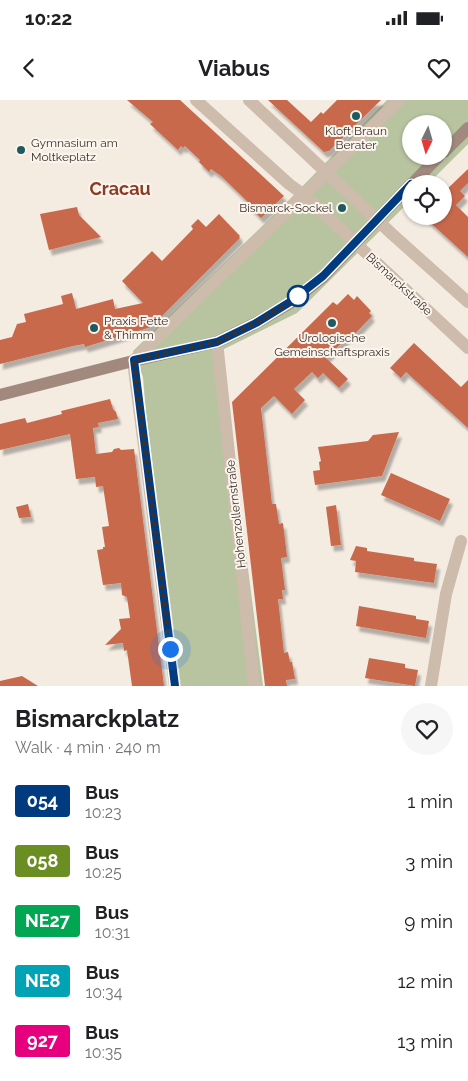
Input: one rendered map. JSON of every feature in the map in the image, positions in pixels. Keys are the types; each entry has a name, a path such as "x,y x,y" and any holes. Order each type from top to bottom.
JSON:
{"street":[{"name":"Bismarckstraße","path":"196,100 289,184 304,195 468,348"},
{"path":"249,100 468,302"},
{"path":"134,360 304,195 398,100"},
{"path":"452,144 468,128"},
{"path":"421,175 430,165"},
{"path":"0,395 134,360 217,342 256,323 290,302 323,276 402,194"},
{"name":"Hohenzollernstraße","path":"217,342 254,686"},
{"path":"134,360 175,686"},
{"path":"431,686 446,594 461,541"}],"green space":[{"path":"387,100 468,100 468,144 452,160 452,115 402,115 402,165 447,165 437,175 402,175 402,209 297,313 220,351 263,686 181,686 143,377 133,351 288,201"}],"building":[{"path":"127,100 180,100 284,196 261,218 249,206 250,204 221,176 211,169 209,172 199,162 200,160 185,146 183,148 181,146 178,150 150,124 153,122"},
{"path":"268,100 287,100 311,122 321,112 323,114 337,100 381,100 329,151 324,152"},
{"path":"468,169 468,183 460,191 465,196 456,205 468,217 468,257 433,225 452,225 452,184"},
{"path":"77,207 79,215 101,237 49,250 40,214"},
{"path":"219,214 240,238 151,327 85,347 84,344 73,346 0,364 0,340 12,337 17,324 26,322 24,314 63,304 61,296 72,293 76,309 113,299 115,309 143,303 122,281 152,251 162,261 193,229 191,226 198,219 206,227"},
{"path":"348,294 354,300 357,296 371,311 369,313 372,316 351,338 349,336 326,358 348,379 339,388 323,373 318,378 312,372 294,389 305,400 292,414 274,396 261,408 272,504 276,504 279,524 283,523 287,557 281,558 285,590 282,590 283,599 278,599 284,653 288,652 295,679 286,680 287,686 265,686 232,402 333,302 337,305"},
{"path":"414,343 461,387 468,380 468,428 406,372 401,378 390,368"},
{"path":"110,399 118,419 98,423 99,427 93,428 96,454 112,452 114,449 119,448 121,450 134,449 164,686 132,686 127,650 124,651 123,643 105,645 121,629 119,619 130,618 127,597 122,595 121,583 103,585 97,550 105,547 102,527 109,526 103,486 96,487 95,477 76,479 70,434 0,450 0,424 25,418 27,423 62,414 61,411"},
{"path":"399,432 382,476 315,485 313,471 320,470 319,462 321,461 318,447 368,441 373,435"},
{"path":"391,473 450,499 440,521 381,495"},
{"path":"28,504 31,517 19,518 16,507"},
{"path":"336,505 341,545 331,546 326,507"},
{"path":"356,546 367,548 367,551 414,558 414,561 437,564 434,583 355,572 356,561 350,560"},
{"path":"359,606 416,616 416,619 429,621 426,638 356,626"},
{"path":"369,658 405,664 405,668 418,670 415,686 365,678"},
{"path":"22,676 38,686 0,686 0,681"}],"bus line":[{"name":"054","path":"175,686 134,360 217,342 256,323 290,302 323,276 402,193"}],"place":[{"name":"Kloft Braun Berater","path":"356,116"},
{"name":"Gymnasium am Moltkeplatz","path":"21,150"},
{"name":"Bismarck-Sockel","path":"342,208"},
{"name":"Urologische Gemeinschaftspraxis","path":"332,323"},
{"name":"Praxis Fette & Thimm","path":"94,328"}],"district":[{"name":"Cracau","path":"120,188"}],"route":[{"path":"170,649 134,360 217,342 256,323 302,293 298,296"}]}
